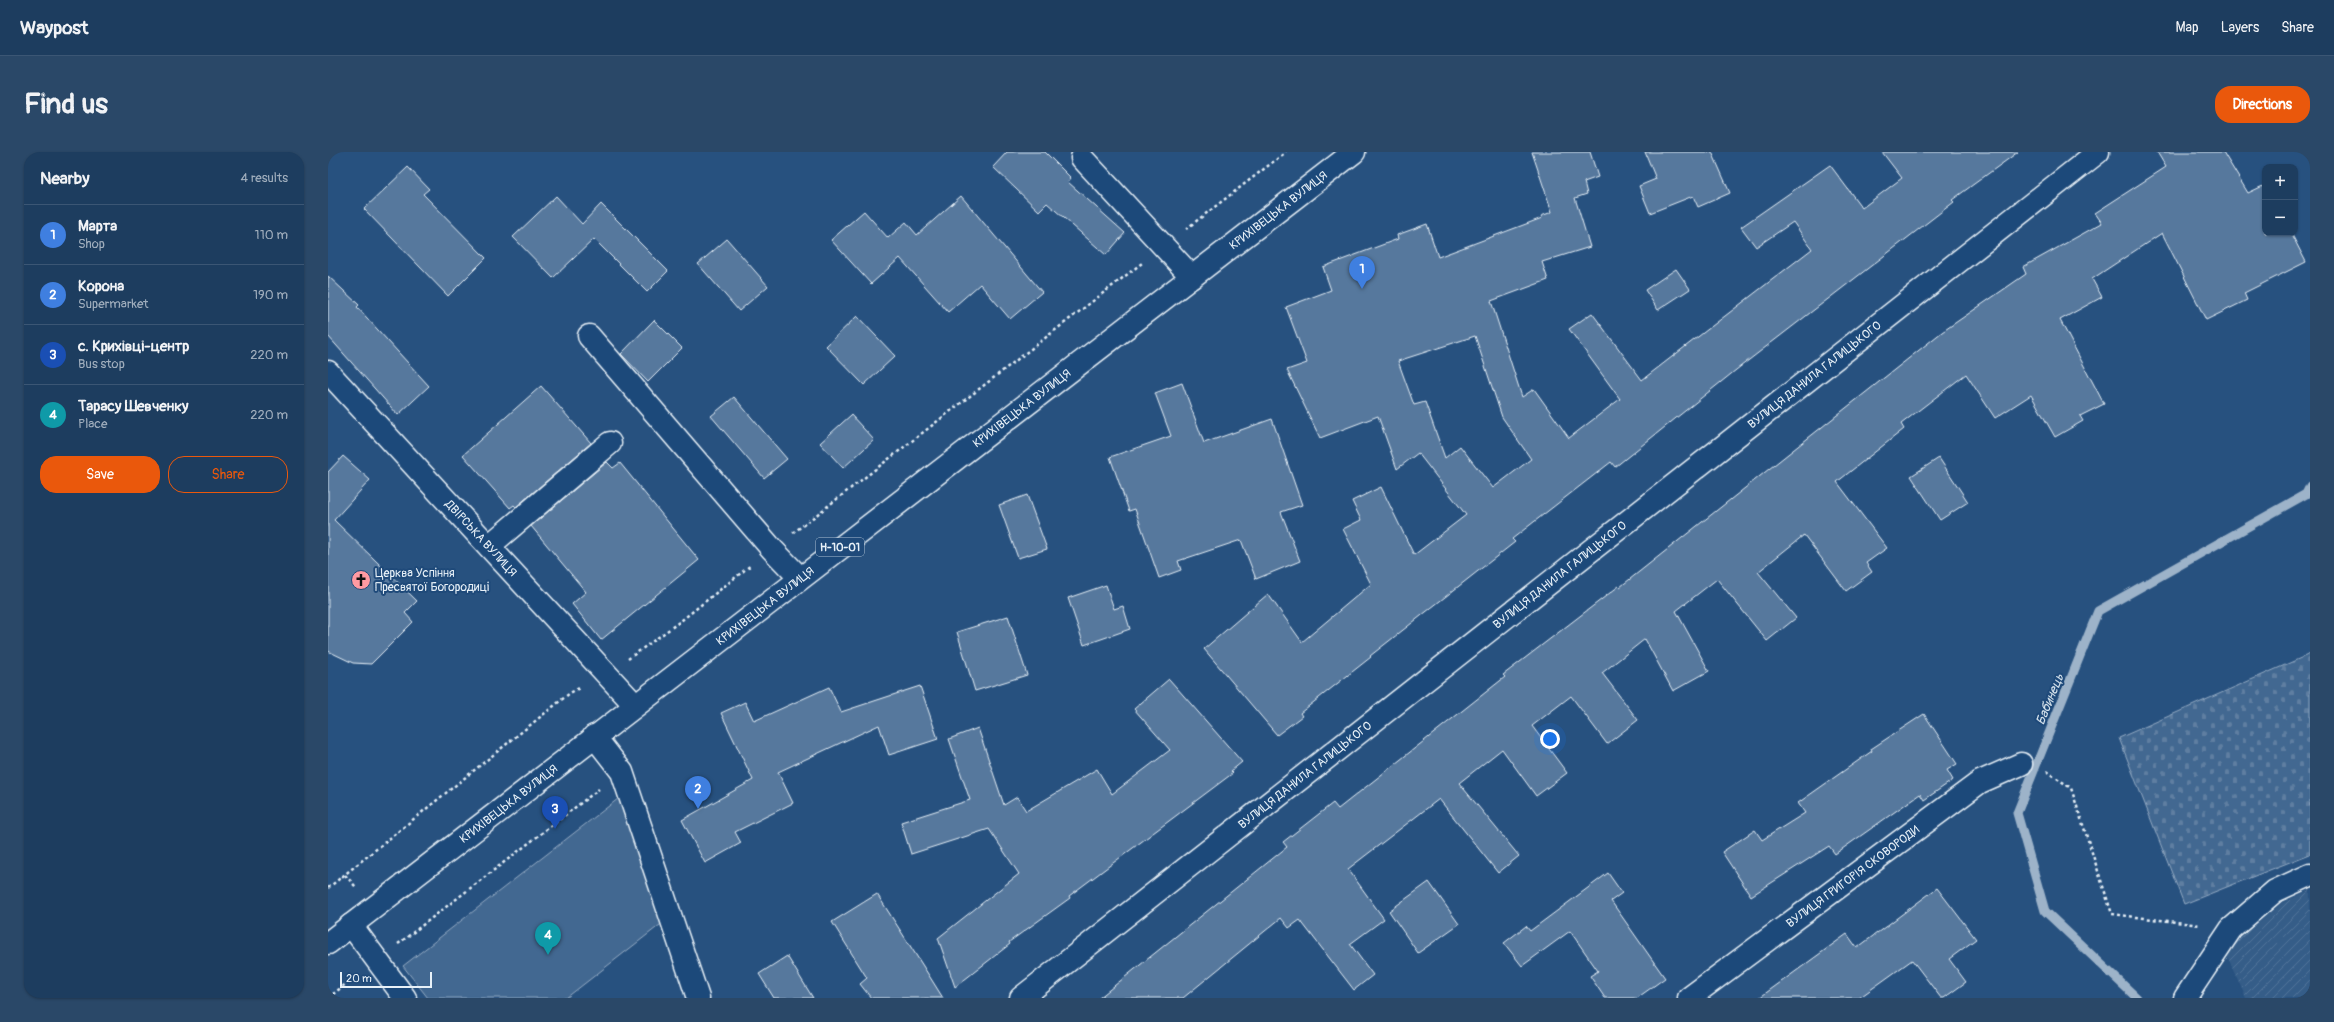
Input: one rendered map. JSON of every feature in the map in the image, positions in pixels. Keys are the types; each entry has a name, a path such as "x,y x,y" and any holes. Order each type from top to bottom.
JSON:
{"street":[{"name":"КРИХІВЕЦЬКА ВУЛИЦЯ","path":"328,943 634,704 1354,152"},
{"name":"ВУЛИЦЯ ДАНИЛА ГАЛИЦЬКОГО","path":"1021,998 2098,152"},
{"path":"1082,158 1192,277"},
{"path":"589,336 772,549 800,578"},
{"name":"ДВІРСЬКА ВУЛИЦЯ","path":"328,372 634,704"},
{"path":"489,546 610,443"},
{"path":"594,736 622,772 698,998"},
{"name":"ВУЛИЦЯ ГРИГОРІЯ СКОВОРОДИ","path":"1689,998 1980,782 2021,764"},
{"path":"2185,998 2232,929 2275,891 2310,875"},
{"path":"351,925 405,998"}],"path":[{"path":"328,888 570,693 607,674 682,620 1286,152"},
{"path":"2046,770 2071,788 2112,914 2232,929"},
{"path":"328,998 622,772"}],"shaded area":[{"path":"2310,890 2310,998 2246,998 2225,951 2282,903"}],"green space":[{"path":"2310,654 2310,854 2184,904 2119,738"},
{"path":"623,795 665,921 566,998 428,998 403,966"}],"building":[{"path":"1007,152 1045,152 1071,178 1068,182 1125,233 1106,255 1047,203 1039,211 993,167"},
{"path":"1532,152 1590,152 1598,177 1584,182 1587,194 1575,198 1590,247 1542,262 1548,280 1491,301 1522,397 1534,389 1569,438 1620,399 1569,329 1592,313 1642,380 1812,249 1793,222 1756,247 1741,227 1830,165 1862,208 1902,178 1882,152 2018,152 1952,200 1954,202 1736,370 1615,467 1611,462 1512,539 1515,542 1370,656 1371,657 1300,713 1302,716 1277,735 1204,649 1268,594 1302,642 1371,584 1343,529 1361,520 1352,501 1381,487 1414,555 1466,515 1418,453 1397,469 1378,416 1320,438 1287,370 1307,363 1286,307 1331,290 1323,267 1398,239 1397,235 1427,224 1438,257 1542,218 1541,216 1552,212","holes":["1475,336 1502,417 1531,459 1493,488 1460,446 1445,458 1425,402 1414,405 1398,361"]},
{"path":"1645,152 1712,152 1730,193 1698,207 1693,196 1650,213 1639,186 1656,179"},
{"path":"2157,152 2223,152 2248,193 2262,186 2262,236 2293,236 2306,262 2244,293 2247,300 2206,320 2162,233 2092,279 2102,297 2060,320 2104,404 2080,416 2083,421 2055,437 2031,395 1995,418 1966,374 1901,424 1904,429 1837,482 1887,548 1866,563 1872,572 1846,591 1804,535 1758,572 1796,618 1767,641 1717,579 1676,611 1709,671 1673,691 1645,639 1602,673 1638,720 1607,744 1571,696 1532,726 1567,773 1536,796 1502,749 1459,783 1519,856 1498,873 1439,799 1348,869 1384,919 1350,944 1373,975 1354,990 1300,920 1289,928 1281,918 1183,998 1099,998 1287,847 1283,842 1333,803 1338,809 1505,677 1503,675 1619,586 1620,587 1942,332 2026,274 2023,267 2102,223 2095,213 2166,167"},
{"path":"408,167 429,189 423,194 486,258 448,296 364,209"},
{"path":"556,196 582,224 601,204 668,271 647,292 594,239 553,278 513,237"},
{"path":"961,196 1042,292 1010,319 980,284 948,312 900,258 871,284 831,240 864,211 888,238 906,222 917,235"},
{"path":"727,239 768,286 739,311 698,264"},
{"path":"1676,269 1690,289 1658,310 1645,290"},
{"path":"328,276 359,305 357,307 429,386 398,415 328,336"},
{"path":"857,316 895,356 864,385 826,346"},
{"path":"654,320 682,348 648,382 621,354"},
{"path":"1182,383 1204,443 1272,419 1302,505 1281,512 1300,561 1256,579 1241,540 1178,561 1181,570 1159,578 1135,509 1129,511 1110,457 1171,436 1155,393"},
{"path":"541,386 591,443 516,507 514,505 510,508 463,455"},
{"path":"734,397 787,459 764,478 711,416"},
{"path":"851,415 874,440 843,468 820,443"},
{"name":"Церква Успіння Пресвятої Богородиці","path":"343,456 370,480 334,520 417,601 405,613 413,622 371,664 353,663 328,651 328,472"},
{"path":"1939,458 1968,502 1940,520 1911,476"},
{"path":"607,462 613,468 620,463 699,560 601,640 572,604 586,592 531,526"},
{"path":"1027,495 1047,549 1018,558 999,505"},
{"path":"1106,585 1114,609 1123,606 1130,629 1084,645 1068,598"},
{"path":"1008,616 1027,675 975,691 957,632"},
{"path":"1169,679 1242,762 1231,771 1233,773 1069,896 1070,898 1009,942 1010,944 955,987 938,938 1019,874 989,829 911,854 901,822 970,800 949,739 978,728 1004,805 1017,797 1026,811 1097,769 1112,794 1170,750 1134,709"},
{"path":"920,686 938,739 889,755 879,725 778,772 793,803 735,832 741,843 705,863 682,820 753,780 721,713 745,702 754,721 829,687 841,712"},
{"path":"1924,714 1957,764 1947,770 1953,780 1924,800 1920,794 1835,854 1829,846 1751,896 1722,852 1755,830 1762,840 1805,813 1798,803 1872,751 1871,749"},
{"path":"1608,873 1622,893 1611,901 1665,978 1637,998 1605,998 1590,976 1598,971 1570,931 1522,966 1504,943 1526,926 1530,931"},
{"path":"1429,882 1459,924 1418,953 1389,911"},
{"path":"1937,888 1976,939 1949,959 1966,982 1944,998 1941,998 1912,960 1859,998 1759,998 1847,934 1857,948"},
{"path":"877,894 943,998 871,998 860,984 867,978 832,922"},
{"path":"787,956 813,998 774,998 759,974"}],"waterway":[{"name":"Бабинець","path":"2137,998 2045,911 2017,813 2098,611 2306,494 2310,486"}],"place":[{"name":"Марта","path":"1362,289"},
{"name":"Церква Успіння Пресвятої Богородиці","path":"361,580"},
{"name":"Корона","path":"698,809"},
{"name":"с. Крихівці-центр","path":"555,829"},
{"name":"Тарасу Шевченку","path":"548,955"}]}
